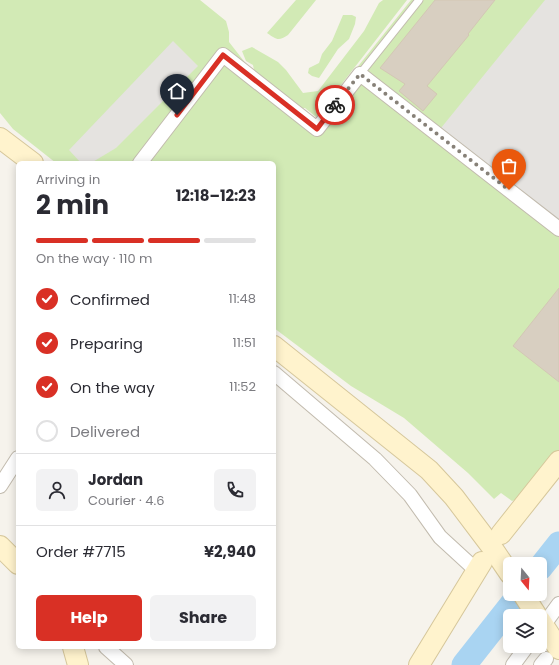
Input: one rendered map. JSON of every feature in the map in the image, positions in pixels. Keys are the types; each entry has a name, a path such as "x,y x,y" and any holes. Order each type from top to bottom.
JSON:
{"street":[{"path":"142,161 223,55 317,129 360,74 559,229"},
{"path":"0,138 29,161"},
{"path":"276,348 429,470 454,497 503,564"},
{"path":"276,375 380,464 410,495 440,537 479,566 419,665"},
{"path":"0,486 16,461"},
{"path":"501,534 559,461"},
{"path":"0,546 16,562"},
{"path":"547,616 559,604"},
{"path":"74,649 78,665"},
{"path":"108,649 126,665"},
{"path":"513,665 522,653"}],"lane":[{"path":"360,74 419,0"}],"green space":[{"path":"0,0 200,0 226,21 229,32 229,42 247,65 254,70 253,65 246,61 242,51 252,47 278,62 286,70 303,93 318,91 364,31 379,3 383,0 407,0 316,117 303,108 316,119 411,0 559,0 559,451 544,472 525,494 512,501 501,493 494,499 468,473 404,418 351,386 276,330 276,161 53,161 13,129 0,113"},
{"path":"296,0 316,0 288,35 277,39 267,33"},
{"path":"343,15 352,15 356,17 349,39 338,49 319,78 312,76 308,73 309,68 319,63 322,54 332,41"}],"shaded area":[{"path":"545,0 559,0 559,220 441,128"},
{"path":"173,41 198,66 116,148 94,161 79,161 69,150"}],"building":[{"path":"435,0 495,0 468,34 469,35 427,86 437,94 423,111 399,91 405,84 380,68"},
{"path":"559,288 559,382 513,346"}],"waterway":[{"path":"547,559 559,544"},
{"path":"464,665 514,601"}],"way so far":[{"path":"335,105 360,74 509,190"}],"route":[{"path":"177,115 223,55 317,129 335,105"}]}
